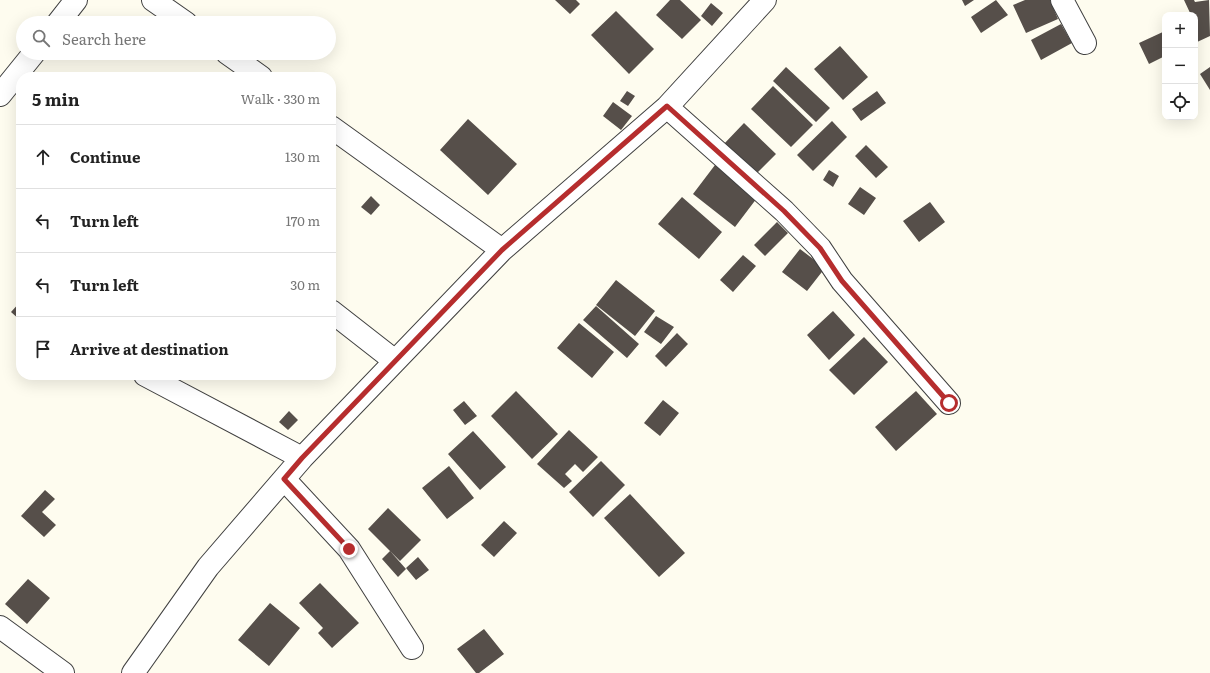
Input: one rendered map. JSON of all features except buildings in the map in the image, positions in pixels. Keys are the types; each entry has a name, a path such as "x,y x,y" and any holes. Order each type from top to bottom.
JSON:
{"street":[{"path":"63,16 76,0"},
{"path":"153,0 176,16"},
{"path":"133,673 208,567 302,458 502,250 667,106 766,0"},
{"path":"1062,0 1085,42"},
{"path":"19,72 28,60"},
{"path":"237,60 254,72"},
{"path":"0,95 16,75"},
{"path":"667,106 784,211 820,248 842,281 949,403"},
{"path":"336,131 502,250"},
{"path":"336,315 395,361"},
{"path":"154,380 302,458"},
{"path":"284,479 349,549 412,648"},
{"path":"0,627 63,673"}],"route":[{"path":"349,549 284,479 302,458 502,250 667,106 784,211 820,248 842,281 949,403"}]}
